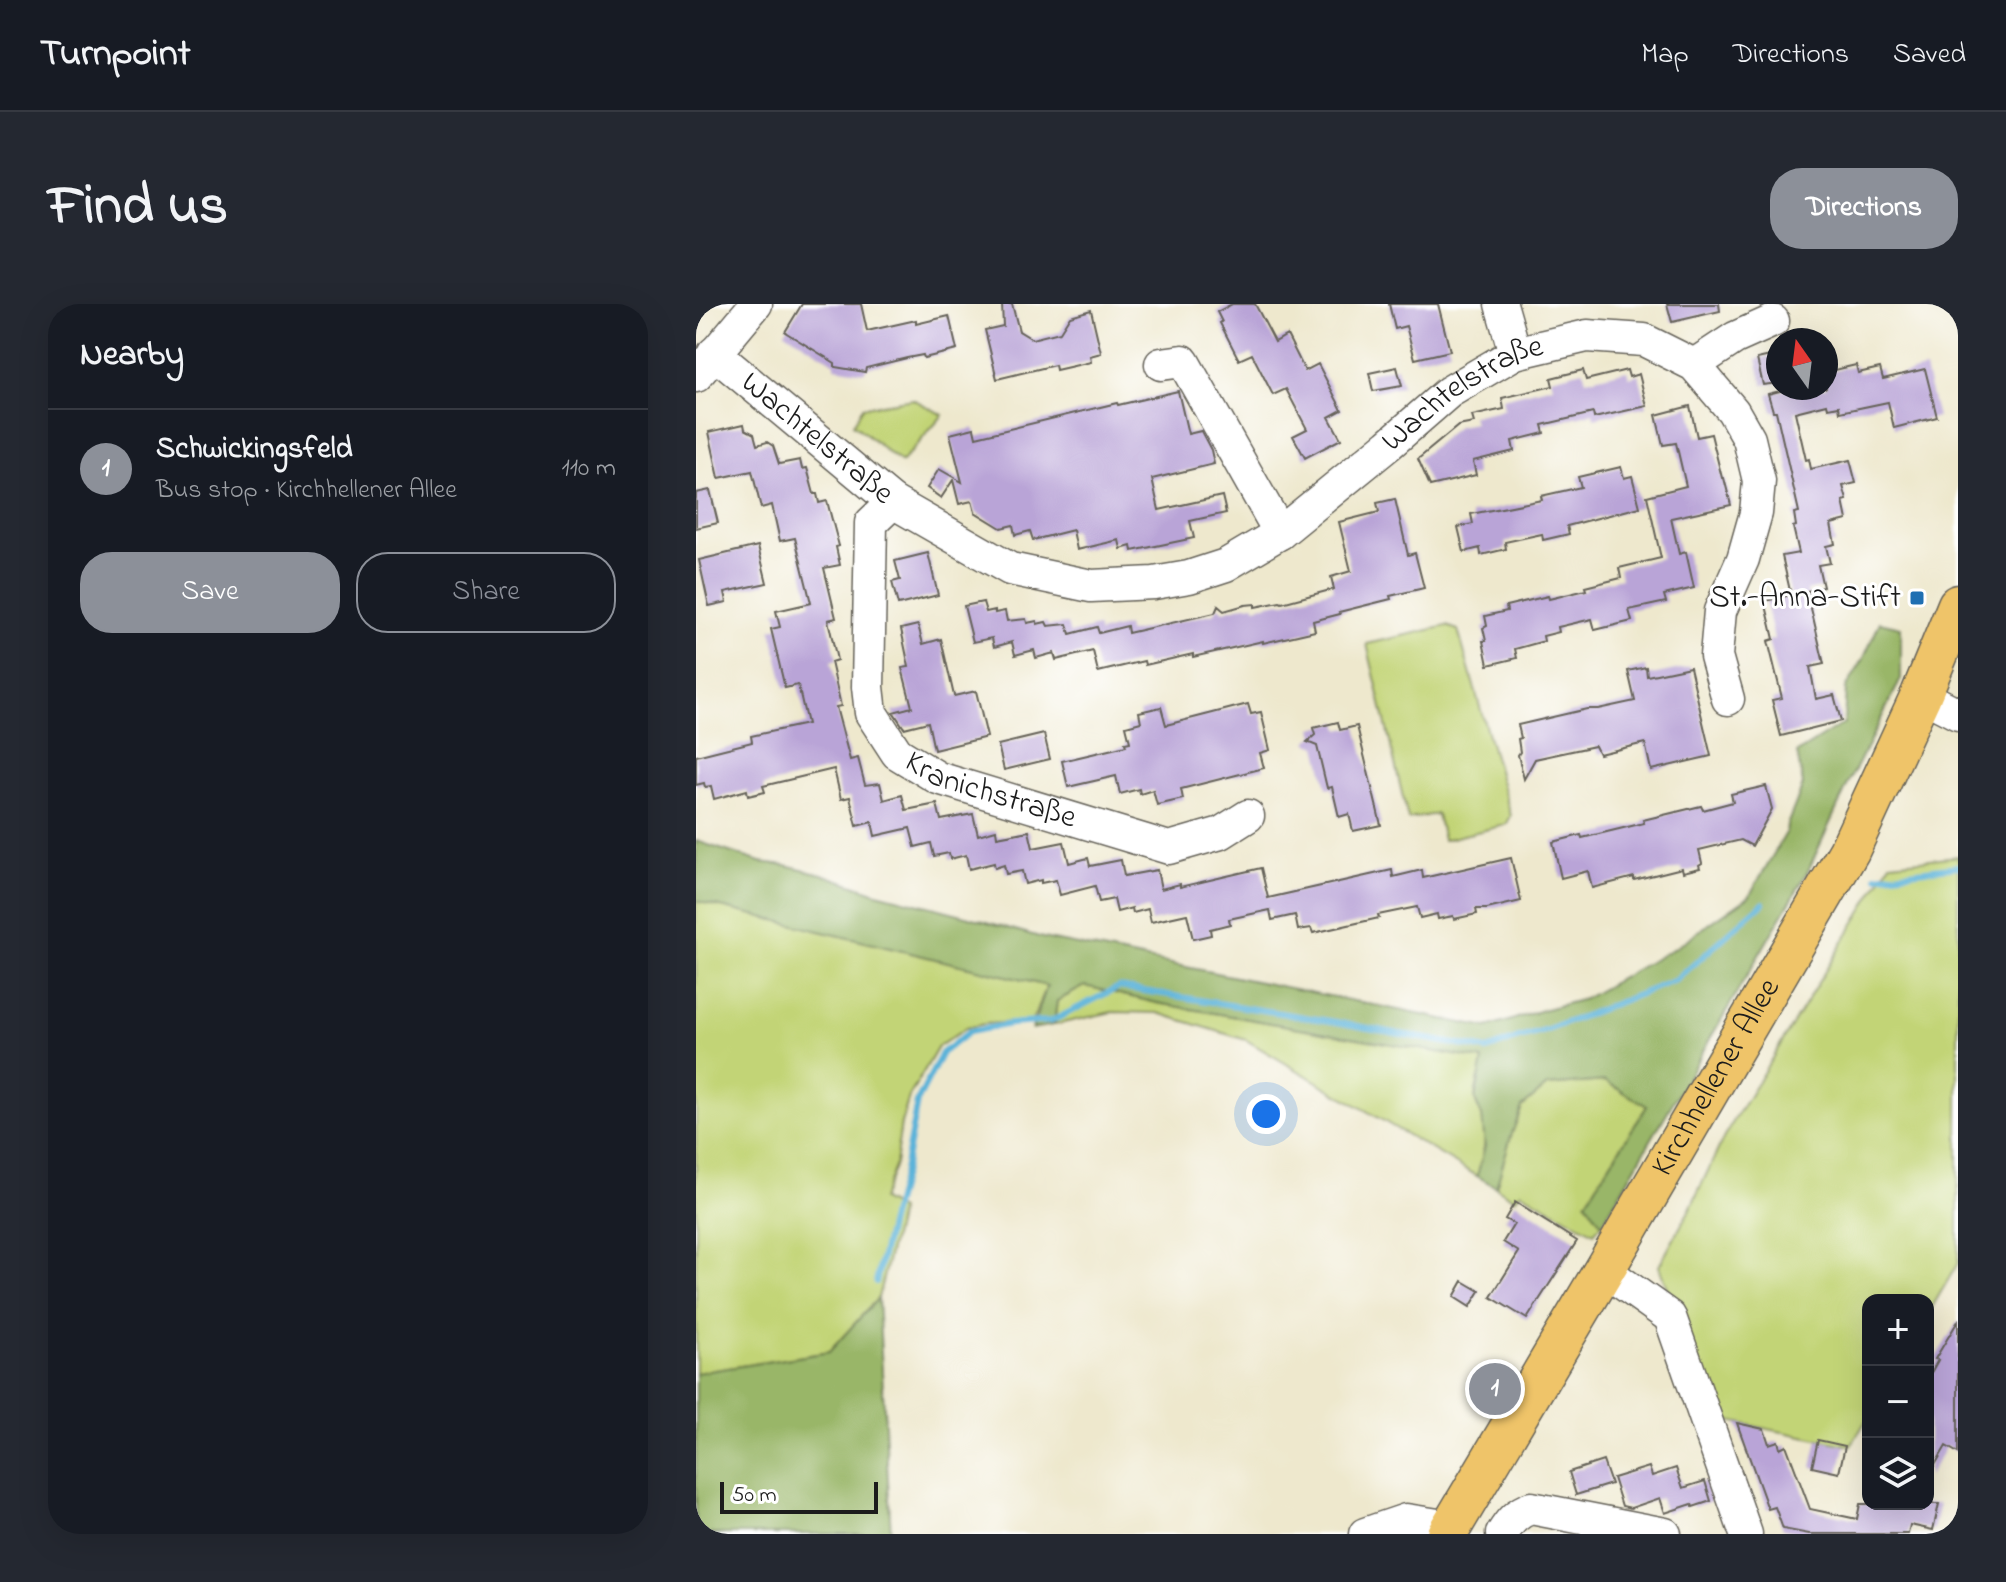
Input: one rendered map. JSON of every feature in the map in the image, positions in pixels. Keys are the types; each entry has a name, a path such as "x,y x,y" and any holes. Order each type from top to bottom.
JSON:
{"main road":[{"name":"Kirchhellener Allee","path":"1449,1530 1849,851 1921,695 1958,605"}],"street":[{"path":"705,365 756,304"},
{"path":"1501,304 1515,353"},
{"path":"1694,365 1735,338 1773,321"},
{"name":"Wachtelstraße","path":"705,365 893,502 1010,569 1091,586 1154,583 1189,577 1226,565 1280,533 1449,392 1515,353 1587,336 1644,340 1694,365 1733,411 1749,439 1759,481 1756,513 1743,559 1720,611 1716,656 1728,699"},
{"path":"1161,364 1183,361 1280,533"},
{"name":"Kranichstraße","path":"893,502 871,523 868,687 871,713 897,753 938,778 1169,848 1221,833 1248,816"},
{"path":"1921,695 1958,714"},
{"path":"1604,1270 1670,1317 1746,1534"},
{"path":"1502,1534 1511,1519 1531,1508 1665,1534"},
{"path":"1365,1534 1406,1520 1449,1530"}],"green space":[{"path":"913,399 943,415 901,463 853,424 863,407"},
{"path":"1880,622 1901,627 1901,679 1808,871 1602,1224 1586,1202 1647,1106 1605,1081 1547,1086 1522,1107 1496,1187 1477,1176 1485,1146 1482,1116 1475,1100 1483,1060 1157,1003 1085,986 1057,1001 1054,1025 1032,1029 1047,986 696,901 696,841 760,862 822,874 877,893 1043,938 1487,1028 1584,999 1676,947 1749,896 1786,833 1803,785 1797,753 1844,723 1846,688"},
{"path":"1447,626 1458,630 1511,816 1506,825 1443,840 1437,814 1408,819 1367,644"},
{"path":"1958,856 1958,1263 1934,1304 1934,1294 1862,1294 1862,1427 1851,1446 1714,1418 1659,1266 1724,1137 1891,863"},
{"path":"696,901 1047,986 1032,1021 966,1028 938,1047 909,1097 895,1164 881,1200 900,1210 878,1298 829,1352 696,1373"},
{"path":"1085,986 1157,1003 1484,1060 1475,1094 1485,1132 1477,1176 1246,1040 1158,1013 1112,1012 1054,1025 1057,1001"},
{"path":"1605,1081 1647,1106 1586,1202 1602,1224 1594,1233 1521,1192 1515,1199 1496,1187 1522,1107 1547,1086"},
{"path":"878,1298 891,1534 696,1534 696,1373 829,1352"}],"building":[{"path":"802,304 861,304 867,331 949,316 957,350 924,358 923,355 907,358 866,368 865,372 835,367 835,363 785,332"},
{"path":"1002,304 1012,304 1019,331 1032,339 1060,332 1070,316 1091,310 1101,353 1090,356 1091,362 1056,370 1055,365 997,379 985,330 1003,326"},
{"path":"1232,304 1255,304 1275,342 1287,335 1305,371 1318,364 1342,410 1329,417 1341,439 1305,458 1293,436 1307,429 1286,389 1273,395 1252,354 1239,360 1220,323 1217,312"},
{"path":"1389,304 1438,304 1450,351 1415,359 1406,326 1395,329"},
{"path":"1667,304 1719,304 1720,311 1672,322"},
{"path":"1766,357 1766,385 1763,385 1757,359"},
{"path":"1856,365 1858,373 1880,368 1883,379 1925,369 1937,417 1894,428 1888,402 1840,412 1839,406 1828,408 1827,404 1795,412 1811,469 1850,460 1856,483 1843,486 1847,520 1831,524 1835,544 1826,546 1830,563 1818,565 1823,587 1807,591 1824,664 1810,667 1816,699 1834,695 1841,721 1781,736 1772,700 1782,698 1768,641 1774,639 1765,601 1791,595 1782,556 1799,553 1793,527 1796,526 1794,513 1799,512 1776,411 1773,411 1770,400 1838,400 1838,369"},
{"path":"1397,367 1402,386 1373,391 1369,373"},
{"path":"1583,370 1586,380 1627,370 1629,377 1639,374 1647,406 1594,418 1593,413 1542,425 1544,433 1512,441 1514,451 1473,461 1476,475 1430,486 1418,459 1458,426 1474,423 1472,416 1504,409 1502,398 1553,386 1551,378"},
{"path":"1178,391 1188,434 1201,431 1214,464 1152,479 1159,510 1222,496 1226,513 1190,521 1194,538 1132,551 1131,546 1121,549 1119,540 1077,550 1073,530 1033,540 1030,531 1015,535 1013,525 1001,528 975,512 972,501 959,504 953,480 941,498 927,488 939,469 962,482 950,434 974,428 976,437"},
{"path":"1690,406 1697,437 1711,434 1731,505 1671,518 1679,554 1686,552 1694,588 1664,595 1666,602 1629,610 1632,621 1595,630 1592,619 1558,627 1559,632 1543,636 1544,641 1515,649 1517,658 1488,665 1483,641 1486,641 1483,628 1487,626 1485,616 1507,611 1506,606 1586,590 1585,587 1621,578 1619,568 1661,558 1647,496 1686,486 1676,443 1663,445 1656,415"},
{"path":"744,424 745,429 754,434 757,445 767,442 773,446 779,464 800,460 802,469 807,468 819,503 827,501 839,546 836,547 840,565 824,568 836,618 828,620 837,660 831,662 841,706 836,707 850,760 858,758 865,785 880,783 884,800 902,795 906,810 937,804 941,820 973,814 978,835 996,830 997,837 1029,831 1033,848 1064,842 1069,863 1088,858 1090,866 1121,860 1124,876 1157,870 1161,889 1261,868 1268,898 1392,870 1393,877 1422,870 1423,878 1511,858 1521,901 1476,909 1477,914 1454,919 1453,916 1438,919 1437,914 1420,918 1417,907 1313,933 1311,928 1298,930 1295,915 1272,920 1270,910 1229,919 1230,924 1210,929 1211,935 1193,939 1187,914 1151,922 1148,909 1133,913 1132,908 1117,912 1114,899 1099,902 1095,886 1060,895 1056,880 1025,884 1022,871 1006,874 1004,865 995,868 994,863 969,869 966,855 950,859 949,853 934,856 931,843 915,847 910,828 875,836 872,822 857,826 850,797 841,799 834,769 763,786 765,792 748,796 747,790 714,799 711,786 705,787 704,783 696,785 696,756 752,742 751,736 807,724 798,685 785,688 771,629 780,627 776,611 811,603 795,538 780,541 772,505 761,508 752,471 719,478 709,432"},
{"path":"1621,467 1624,478 1632,476 1640,507 1567,526 1569,534 1543,540 1542,534 1505,542 1506,549 1481,555 1480,548 1464,552 1458,527 1473,524 1471,514 1542,500 1541,496 1581,487 1578,477"},
{"path":"710,490 718,523 696,528 696,493"},
{"path":"1395,499 1408,555 1415,553 1424,588 1313,621 1315,631 1193,657 1193,654 1145,665 1144,661 1098,672 1093,651 1056,660 1054,653 1036,658 1034,650 1015,655 1012,642 994,647 992,638 973,642 964,606 983,602 986,612 1005,611 1007,621 1026,619 1027,623 1046,622 1048,626 1067,624 1070,634 1097,627 1099,633 1127,626 1128,633 1215,613 1218,606 1224,611 1245,605 1255,604 1255,607 1334,589 1331,577 1351,571 1339,522 1379,512 1377,503"},
{"path":"758,546 767,583 725,592 727,602 709,606 699,560"},
{"path":"928,553 938,595 898,605 892,582 900,580 895,561"},
{"path":"918,625 923,644 941,639 954,696 976,691 987,737 934,750 928,722 904,728 893,712 912,707 902,668 909,667 901,629"},
{"path":"1646,667 1647,676 1690,667 1711,756 1651,770 1645,743 1599,754 1595,746 1535,759 1524,779 1518,755 1518,739 1521,738 1518,725 1635,701 1628,671"},
{"path":"1248,704 1251,714 1261,712 1270,750 1260,753 1264,768 1181,789 1183,799 1157,805 1153,790 1140,794 1139,789 1120,794 1116,776 1068,787 1062,761 1126,746 1125,743 1130,742 1126,726 1141,722 1139,712 1161,707 1166,725"},
{"path":"1338,722 1340,730 1357,726 1381,825 1353,831 1349,814 1339,817 1332,787 1327,788 1317,746 1307,742 1315,735 1313,728"},
{"path":"1044,734 1050,759 1004,770 998,745"},
{"path":"1766,786 1772,809 1752,846 1741,840 1699,850 1700,868 1683,872 1682,868 1592,888 1588,871 1561,878 1553,842 1644,823 1643,820 1701,806 1703,810 1733,802 1731,794"},
{"path":"1515,1202 1577,1241 1527,1319 1491,1297 1519,1252 1503,1242 1514,1224 1505,1219"},
{"path":"1463,1281 1480,1291 1470,1307 1454,1297"},
{"path":"1958,1321 1958,1453 1946,1446 1934,1467 1934,1367 1938,1360 1935,1359"},
{"path":"1737,1423 1764,1429 1769,1444 1778,1441 1780,1448 1786,1445 1810,1509 1857,1519 1860,1504 1862,1510 1934,1510 1934,1504 1939,1504 1933,1530 1910,1525 1908,1534 1809,1534 1783,1529 1775,1507 1768,1509"},
{"path":"1818,1440 1845,1446 1839,1473 1812,1467"},
{"path":"1603,1461 1611,1484 1576,1495 1569,1472"},
{"path":"1649,1467 1652,1476 1676,1468 1683,1488 1705,1481 1711,1501 1665,1513 1660,1498 1631,1508 1622,1506 1613,1478"}],"waterway":[{"path":"1877,876 1958,866"},
{"path":"876,1282 904,1171 917,1102 942,1053 969,1032 1010,1024 1052,1021 1119,987 1487,1050 1676,980 1763,903"}],"place":[{"name":"St.-Anna-Stift","path":"1917,598"},
{"name":"Schwickingsfeld","path":"1495,1389"}]}
